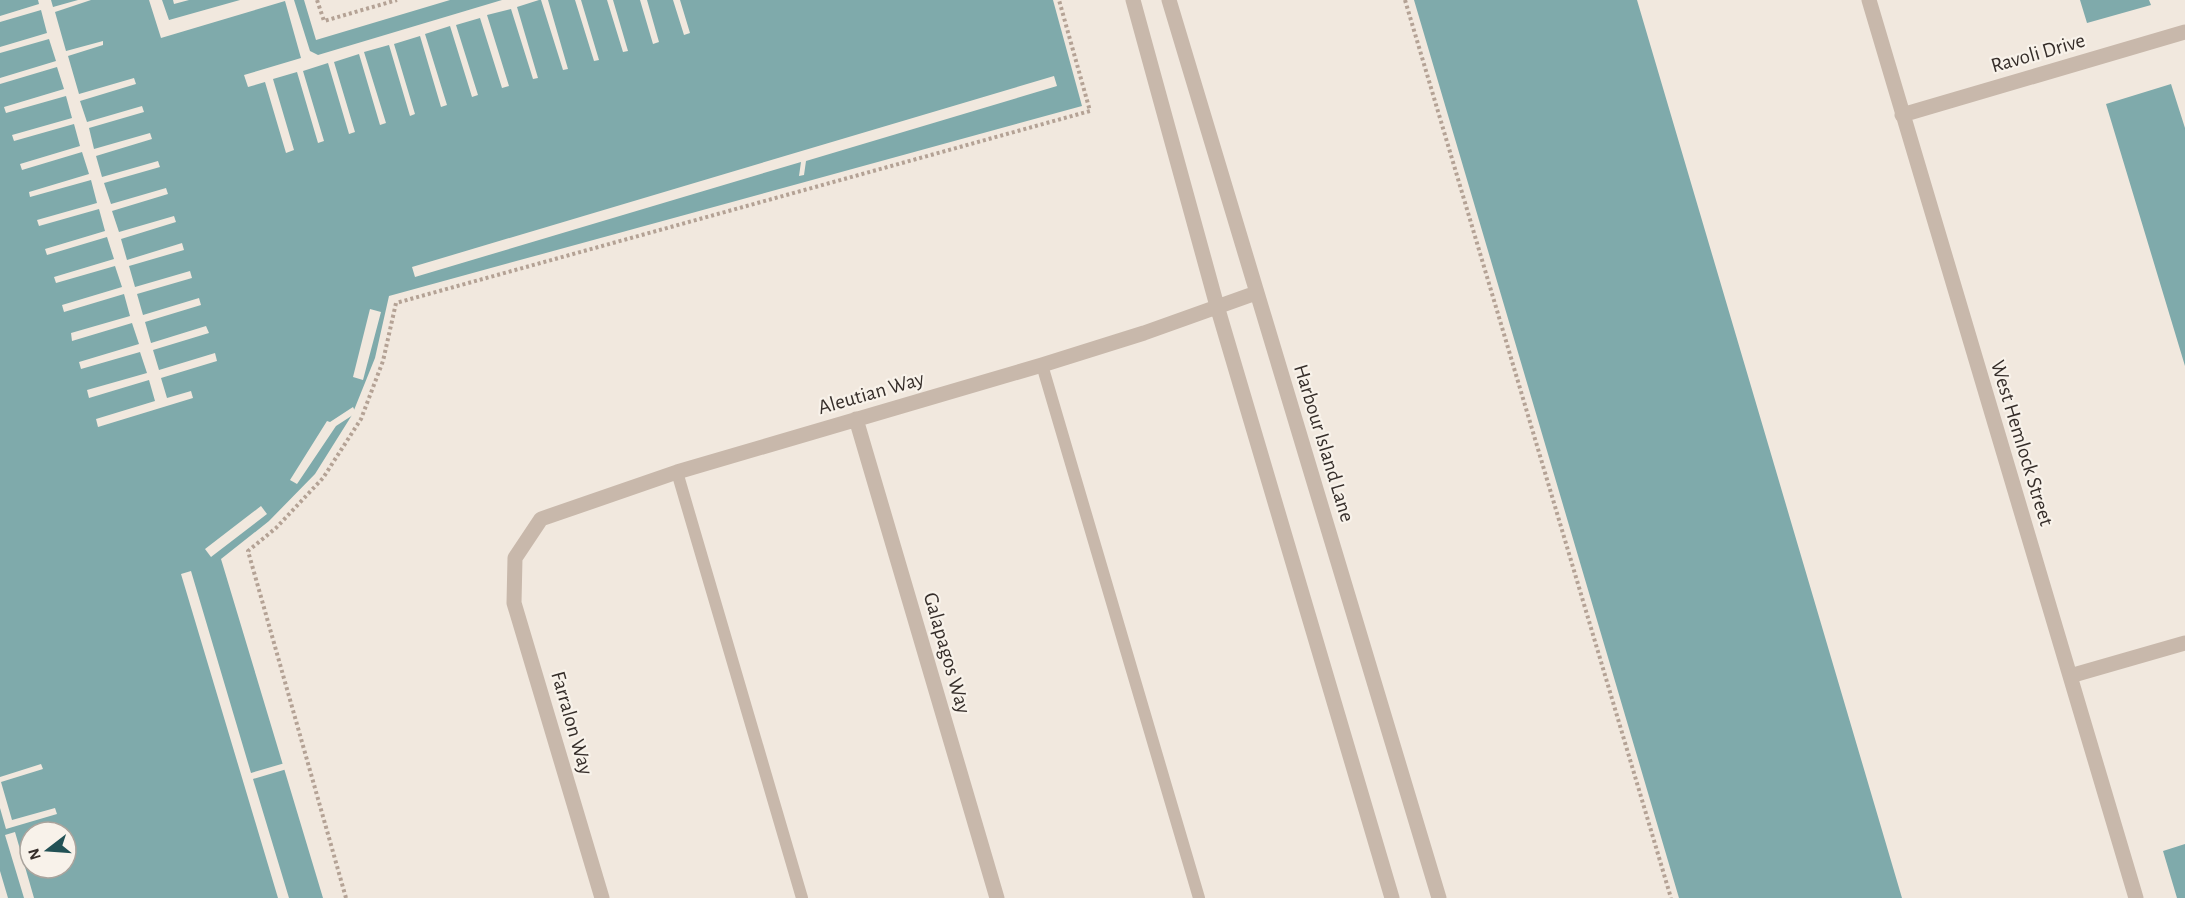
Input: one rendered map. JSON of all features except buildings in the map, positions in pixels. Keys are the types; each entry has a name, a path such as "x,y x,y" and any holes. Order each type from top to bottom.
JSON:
{"street":[{"path":"1132,0 1217,306 1392,898"},
{"name":"Harbour Island Lane","path":"1169,0 1439,898"},
{"name":"West Hemlock Street","path":"1869,0 2136,898"},
{"name":"Ravoli Drive","path":"1902,115 2185,32"},
{"name":"Aleutian Way","path":"515,558 541,519 677,472 1144,333 1256,293"},
{"name":"Galapagos Way","path":"856,419 998,898"},
{"name":"Farralon Way","path":"515,558 514,603 602,898"},
{"path":"2070,676 2185,643"}],"lane":[{"path":"1042,365 1200,898"},
{"path":"677,472 802,898"}],"path":[{"path":"317,0 324,21 397,0"},
{"path":"346,898 248,551 276,528 323,478 361,419 383,361 396,303 1090,111 1059,0"},
{"path":"1405,0 1671,898"}],"water":[{"path":"0,0 173,0 174,4 189,0 304,0 316,40 450,0 1053,0 1082,106 389,296 375,358 352,415 315,474 269,521 221,559 323,898 8,898 0,871"},
{"path":"1414,0 1637,0 1902,898 1679,898"},
{"path":"2080,0 2149,0 2151,5 2087,23"},
{"path":"2171,84 2185,128 2185,366 2106,104"},
{"path":"2185,844 2185,898 2177,898 2163,851"}],"pier":[{"path":"38,0 51,0 53,7 78,0 91,0 55,12 66,51 103,41 103,45 68,56 79,94 134,78 136,84 80,101 87,122 142,106 144,112 89,128 94,149 150,133 152,139 96,156 102,177 158,161 160,167 104,183 111,204 166,188 168,194 112,211 119,232 174,216 176,222 121,239 127,260 182,243 184,250 129,266 135,287 190,271 192,278 137,294 143,315 199,298 201,305 145,322 151,343 206,326 209,333 153,350 159,370 215,353 217,361 161,378 167,398 191,391 193,398 98,427 96,419 155,401 149,380 89,398 87,390 147,373 140,352 81,369 79,362 139,344 132,323 72,341 71,333 130,316 124,294 64,312 62,305 122,287 115,266 56,283 54,277 114,259 107,237 47,255 45,249 105,231 99,209 39,226 37,220 97,203 91,180 30,197 29,192 89,174 82,152 22,170 20,164 80,146 74,124 14,141 12,135 72,118 66,96 6,113 4,107 64,89 57,67 0,84 0,78 56,61 49,39 0,53 0,47 47,33 41,10 0,22 0,16 39,4"},
{"path":"149,0 162,0 169,20 240,0 294,0 310,51 318,55 502,0 539,0 517,7 538,78 533,79 511,9 487,15 509,86 502,88 480,18 456,25 478,95 472,97 450,26 425,34 447,105 441,107 420,36 394,44 415,114 410,116 389,45 364,52 386,123 380,125 359,54 334,62 355,132 349,134 328,63 303,71 324,141 318,143 297,72 273,79 294,150 286,153 265,82 248,87 244,75 301,58 285,1 161,38"},
{"path":"541,0 548,0 568,69 563,70"},
{"path":"575,0 581,0 599,60 594,61"},
{"path":"607,0 613,0 628,51 623,52"},
{"path":"640,0 647,0 659,42 653,44"},
{"path":"673,0 680,0 690,33 684,35"},
{"path":"1054,76 1057,86 806,161 804,175 799,176 801,162 415,277 412,267"},
{"path":"370,309 381,312 363,380 353,377"},
{"path":"353,407 356,413 336,426 297,484 290,480 327,421 330,422"},
{"path":"261,506 267,514 211,557 205,549"},
{"path":"191,571 251,773 285,763 287,769 253,779 289,898 278,898 181,574"},
{"path":"41,764 43,769 1,782 12,820 55,808 57,814 37,820 18,820 18,825 6,829 0,808 0,777"},
{"path":"15,832 18,842 18,878 5,835"},
{"path":"19,880 29,880 34,898 24,898"}]}
